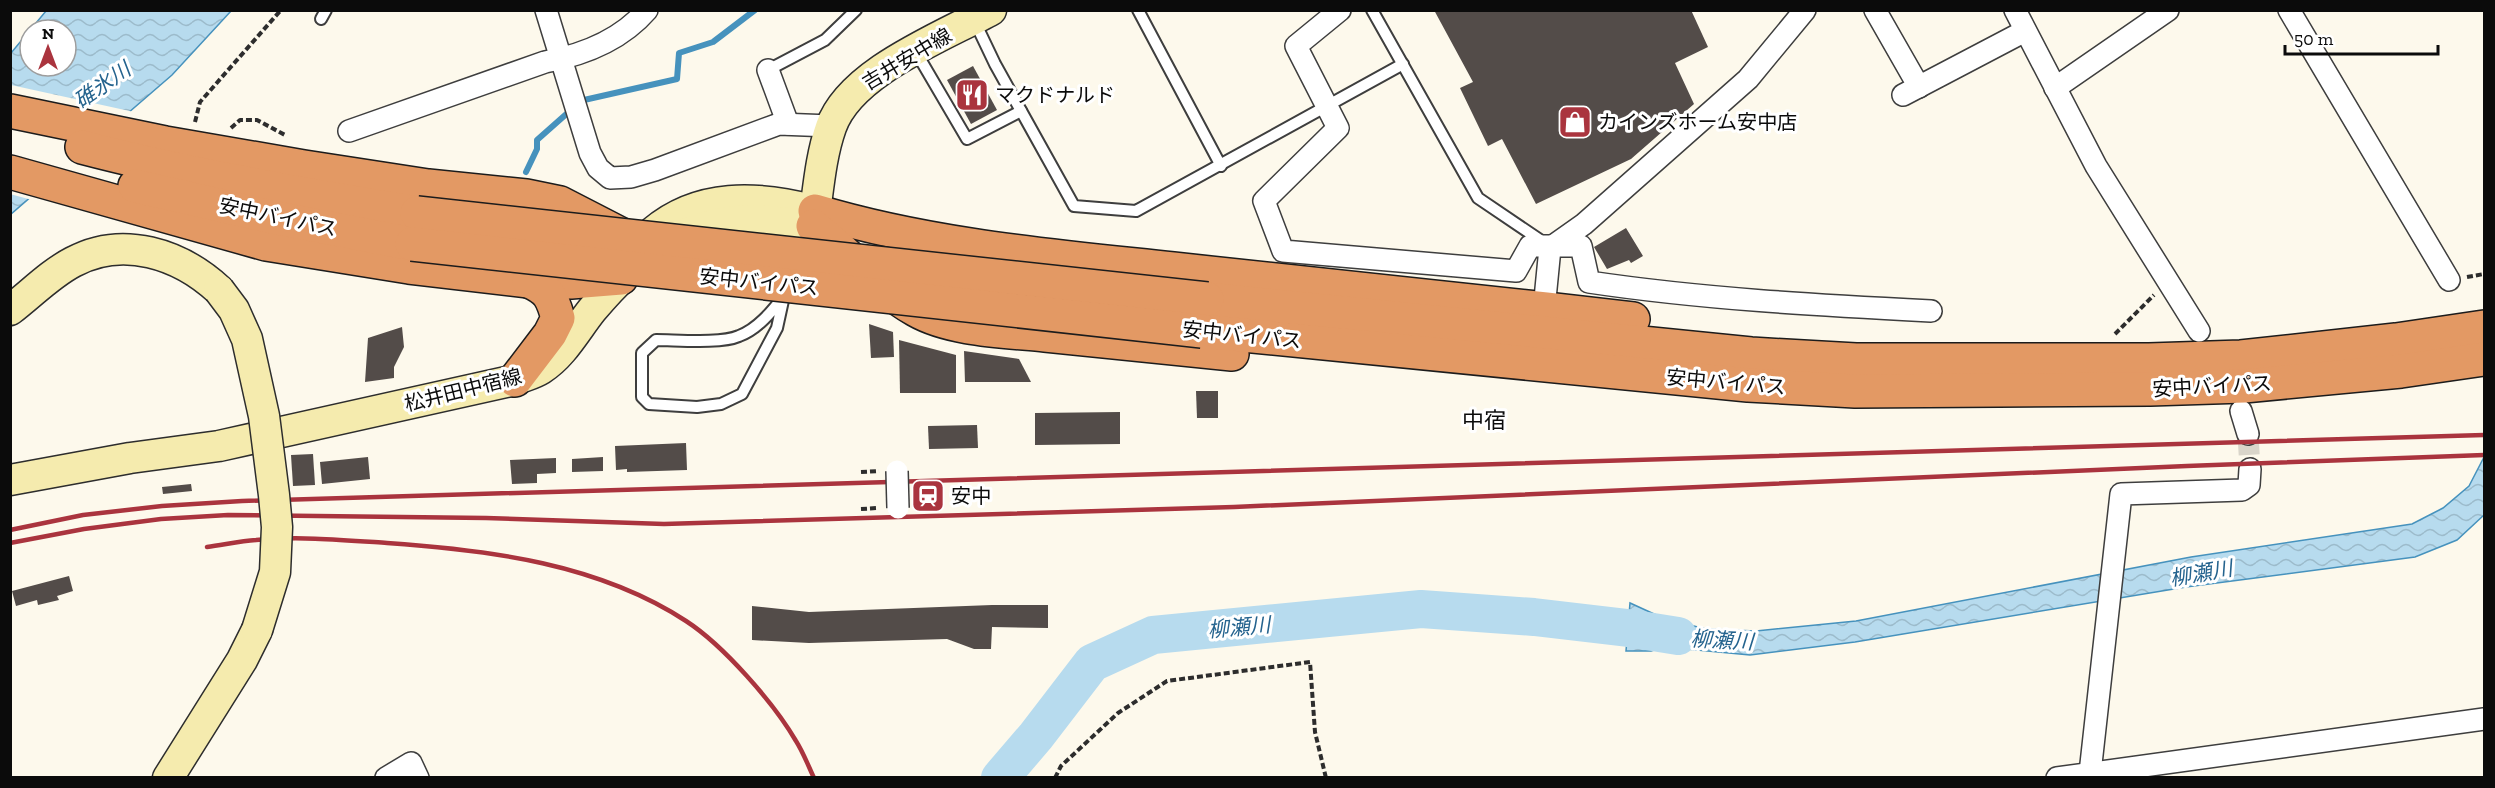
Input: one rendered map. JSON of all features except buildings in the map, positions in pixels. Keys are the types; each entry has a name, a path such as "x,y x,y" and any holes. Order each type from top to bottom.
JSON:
{"highway":[{"path":"10,111 138,173 266,244 409,267 529,281 571,282 621,278"},
{"name":"安中バイパス","path":"10,128 138,173"},
{"name":"安中バイパス","path":"10,156 280,190 415,228 1202,331 1748,385 1856,391 2151,389 2244,386 2401,371 2484,359"},
{"path":"10,172 138,173 417,185 526,196 560,203 640,245"},
{"path":"814,218 911,236 1046,255 1544,309 1971,362"},
{"path":"814,218 888,291 917,311 943,320 988,329 1577,391 1667,398 1856,391"},
{"name":"安中バイパス","path":"415,228 1207,299 1751,354 1856,360 1971,362 2241,357 2396,340 2484,327"},
{"path":"1042,334 1046,255"},
{"path":"515,380 550,334 558,318 553,300 544,288 529,281"}],"main road":[{"name":"吉井安中線","path":"784,296 814,218 831,126 843,103 857,89 890,64 982,15"},
{"name":"松井田中宿線","path":"621,278 640,245 673,217 709,202 769,200 814,218"},
{"name":"松井田中宿線","path":"10,480 130,458 219,446 515,380 541,369 563,348 591,311 621,278 651,252 670,240 706,225 814,218"},
{"path":"10,310 74,261 92,254 111,251 147,251 172,258 194,268 219,290 234,310 247,339 264,416 274,495 277,528 275,572 257,630 242,660 168,777"}],"street":[{"path":"546,10 594,163 610,178 631,177 779,124 831,126"},
{"path":"349,131 545,62 562,59 618,37 646,10"},
{"path":"1340,10 1296,46 1338,128 1264,201 1282,251 1516,272 1530,246 1550,248 1581,246 1589,282 1663,293 1931,311"},
{"path":"1550,248 1584,225 1748,79 1805,10"},
{"path":"1875,10 1911,91 2025,31"},
{"path":"2014,10 2096,166 2199,331"},
{"path":"2055,88 2168,10"},
{"path":"2289,10 2449,280"},
{"path":"768,70 788,124"},
{"path":"1544,309 1550,248"},
{"path":"2241,411 2248,434"},
{"path":"2090,773 2121,494 2242,490 2249,485 2250,469"},
{"path":"897,471 898,508"},
{"path":"2057,777 2484,719"},
{"path":"386,777 411,763 418,777"}],"lane":[{"path":"768,70 814,47 856,10"},
{"path":"1138,10 1221,166"},
{"path":"1372,10 1478,198 1550,248"},
{"path":"982,15 1021,111 1074,206 1136,211 1403,64"},
{"path":"916,51 968,139 1021,111"},
{"path":"784,296 777,328 742,394 721,404 697,407 649,404 642,397 642,352 650,344 656,340 713,340 739,336 767,317 784,296"}],"path":[{"path":"204,125 194,123 200,102 281,10"},
{"path":"226,137 231,127 240,120 256,120 267,124 288,138"},
{"path":"2114,334 2168,282"},
{"path":"1054,777 1061,766 1118,713 1167,681 1310,662 1315,732 1326,777"}],"water":[{"name":"碓氷川","path":"46,11 231,11 172,75 11,214 11,53 18,45 18,78 78,78 78,18 40,18"},
{"path":"2484,457 2484,515 2457,540 2415,557 2186,587 1855,642 1750,655 1665,647 1651,651 1626,651 1630,603 1665,619 1706,629 1756,631 1856,621 2191,557 2412,524 2443,508 2469,486"}],"pier":[{"path":"11,85 134,112 32,200 10,194"}],"waterway":[{"path":"580,103 584,100 677,79 679,53 713,42 755,10"},
{"path":"526,172 537,149 537,140 572,109"},
{"name":"柳瀬川","path":"1000,778 1036,736 1092,663 1153,635 1421,609 1534,617 1678,636"}],"tunnel":[{"path":"2248,434 2250,469"}],"railway":[{"path":"10,530 83,515 162,506 242,501 2484,435"},
{"path":"10,543 84,529 161,519 228,515 486,518 664,524 1234,507 2484,455"},
{"path":"207,547 289,538 426,546 542,563 617,586 686,621 731,659 775,710 801,750 814,778"}],"place":[{"name":"マクドナルド","path":"972,95"},
{"name":"カインズホーム安中店","path":"1575,122"},
{"name":"安中","path":"928,496"}],"district":[{"name":"中宿","path":"1484,420"}]}
